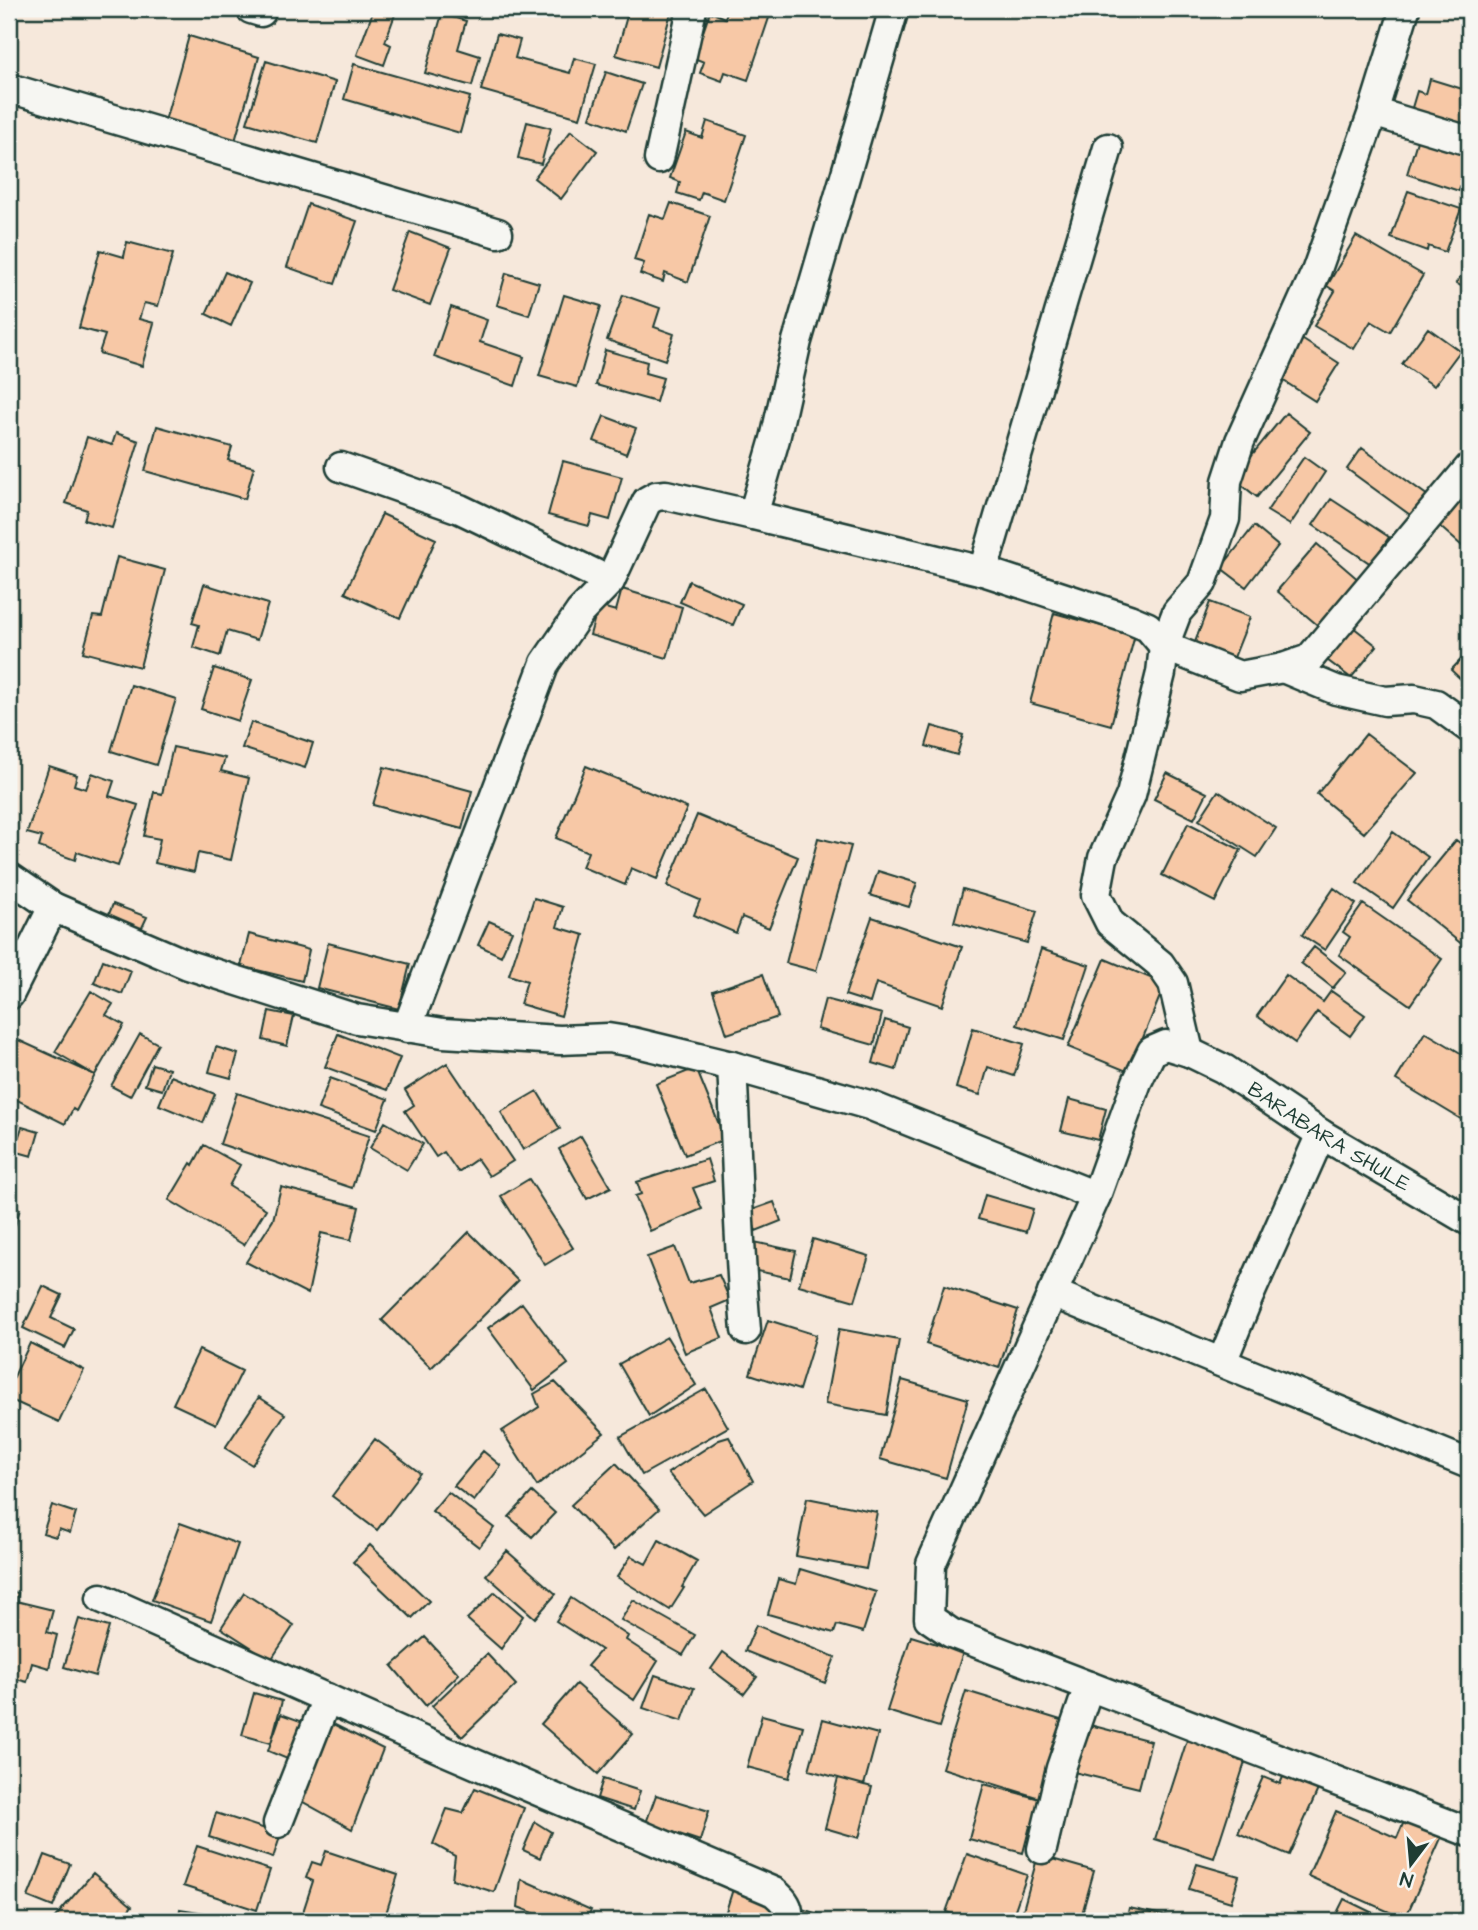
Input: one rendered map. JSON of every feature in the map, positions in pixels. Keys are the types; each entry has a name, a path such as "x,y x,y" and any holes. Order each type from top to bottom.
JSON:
{"street":[{"path":"659,159 692,9"},
{"path":"753,515 778,427 797,341 894,9"},
{"path":"1405,9 1373,112 1316,272 1240,441 1227,481 1225,519 1202,583 1177,612 1164,646 1161,673 1131,795 1103,858 1096,895 1110,922 1160,964 1173,983 1189,1052 1166,1045 1152,1051 1137,1082 1096,1196 931,1564 929,1618 951,1633 1469,1832"},
{"path":"9,88 498,233"},
{"path":"1373,112 1469,141"},
{"path":"984,571 1108,148"},
{"path":"341,467 460,509 610,580"},
{"path":"407,1028 545,663 580,612 610,580 647,501 656,496 666,495 984,571 1148,626 1164,646 1240,676 1283,668 1308,659 1469,468"},
{"path":"1283,668 1336,690 1385,701 1414,699 1436,704 1469,728"},
{"path":"9,877 53,907 188,965 357,1019 443,1033 560,1040 608,1038 633,1042 732,1066 869,1105 1096,1196"},
{"path":"9,995 53,907"},
{"name":"BARABARA SHULE","path":"1189,1052 1223,1069 1321,1134 1469,1221"},
{"path":"732,1066 741,1279 746,1330"},
{"path":"1222,1363 1321,1134"},
{"path":"1052,1293 1469,1464"},
{"path":"100,1598 774,1892 785,1901 789,1914 787,1921"},
{"path":"1042,1849 1061,1768 1089,1686"},
{"path":"278,1823 327,1698"}],"building":[{"path":"374,9 397,9 385,42 391,45 384,65 357,55"},
{"path":"629,9 672,9 656,67 616,55"},
{"path":"728,9 752,9 770,15 748,80 725,72 722,81 700,73 704,62 694,58 710,12 725,18"},
{"path":"1450,9 1469,9 1469,19"},
{"path":"442,14 466,21 458,49 480,56 472,86 425,73"},
{"path":"497,34 520,40 515,58 570,73 574,58 596,64 580,118 481,90"},
{"path":"189,36 259,57 235,141 165,121"},
{"path":"266,61 335,82 317,143 247,123"},
{"path":"354,64 470,97 460,133 344,99"},
{"path":"606,72 642,84 626,131 590,118"},
{"path":"1430,79 1469,91 1469,118 1464,137 1408,121 1417,91 1426,94"},
{"path":"707,121 746,135 724,200 702,192 699,200 677,193 680,182 670,178 686,132 702,138"},
{"path":"527,122 551,128 541,164 518,158"},
{"path":"571,131 597,151 561,199 534,178"},
{"path":"1420,131 1469,146 1469,157 1459,191 1407,174"},
{"path":"1408,191 1461,209 1445,252 1428,246 1427,251 1391,238"},
{"path":"671,203 710,216 688,282 665,273 663,282 640,274 644,263 634,260 649,214 665,219"},
{"path":"308,204 357,221 335,284 287,267"},
{"path":"410,232 451,248 430,305 389,290"},
{"path":"1356,236 1423,275 1390,332 1371,321 1354,349 1314,326 1335,291 1327,286"},
{"path":"127,242 173,254 158,306 144,303 139,319 154,323 142,366 99,353 105,335 79,328 100,250 124,257"},
{"path":"1469,265 1469,291 1456,283"},
{"path":"225,272 250,283 231,326 206,314"},
{"path":"506,273 539,283 529,315 497,305"},
{"path":"564,295 601,306 577,387 539,376"},
{"path":"623,295 660,308 654,327 674,334 665,360 607,340"},
{"path":"451,307 487,320 480,342 524,357 515,386 434,357"},
{"path":"1428,328 1460,351 1434,386 1402,364"},
{"path":"1300,338 1339,363 1315,401 1276,376"},
{"path":"605,350 647,362 645,373 663,378 656,402 596,385"},
{"path":"1286,413 1310,432 1257,497 1233,478"},
{"path":"604,416 636,428 626,454 594,441"},
{"path":"157,426 232,447 228,460 254,467 245,499 145,471"},
{"path":"116,433 139,441 112,528 84,520 87,510 66,503 87,437 112,445"},
{"path":"1362,448 1428,496 1413,517 1347,469"},
{"path":"1304,457 1325,472 1290,525 1267,511"},
{"path":"563,461 622,477 610,520 592,515 589,526 548,515"},
{"path":"1469,490 1469,552 1438,525"},
{"path":"1331,499 1389,537 1371,564 1313,525"},
{"path":"382,514 436,539 400,618 345,593"},
{"path":"1254,526 1278,546 1246,587 1221,568"},
{"path":"1317,544 1367,587 1327,633 1277,591"},
{"path":"117,557 165,570 140,667 83,652 93,616 102,617"},
{"path":"689,581 742,604 733,625 680,602"},
{"path":"204,584 268,604 257,640 227,631 220,656 193,647 199,625 192,623"},
{"path":"622,589 682,607 667,658 590,635 598,606 616,611"},
{"path":"1210,602 1250,617 1233,660 1194,645"},
{"path":"1054,613 1135,635 1111,725 1030,703"},
{"path":"1353,627 1377,646 1351,678 1327,660"},
{"path":"1469,651 1469,687 1451,670"},
{"path":"214,668 252,680 238,721 201,709"},
{"path":"131,685 176,699 156,765 111,751"},
{"path":"251,722 313,743 305,768 242,748"},
{"path":"932,726 963,735 957,755 926,746"},
{"path":"1366,734 1417,773 1364,833 1317,794"},
{"path":"173,747 225,758 221,771 249,778 231,860 198,853 194,872 155,863 160,839 144,836 154,792 162,794"},
{"path":"49,766 77,775 74,785 86,789 92,773 114,781 109,796 138,805 118,866 77,852 75,860 39,847 42,837 27,833"},
{"path":"586,766 687,808 657,879 631,868 625,885 582,867 588,852 556,838"},
{"path":"384,767 472,791 462,829 373,805"},
{"path":"1167,773 1207,793 1194,819 1154,799"},
{"path":"1218,791 1276,828 1257,857 1199,820"},
{"path":"697,815 798,857 769,928 742,917 736,933 694,915 700,900 667,886"},
{"path":"1188,823 1241,850 1215,902 1162,875"},
{"path":"1393,832 1428,857 1393,908 1357,883"},
{"path":"818,838 851,846 816,971 786,963"},
{"path":"1456,840 1469,850 1469,950 1407,900"},
{"path":"878,871 917,883 909,907 870,895"},
{"path":"1334,888 1356,904 1325,950 1302,935"},
{"path":"963,889 1037,911 1027,943 954,922"},
{"path":"534,898 563,907 557,927 584,935 561,1016 520,1004 527,981 509,975"},
{"path":"9,904 18,907 11,929 9,928"},
{"path":"113,904 147,917 139,934 106,921"},
{"path":"1363,904 1442,959 1410,1005 1339,955 1350,937 1343,932"},
{"path":"872,917 962,947 942,1006 876,983 870,1003 845,995"},
{"path":"489,921 512,931 501,956 478,945"},
{"path":"249,934 309,950 302,981 241,966"},
{"path":"328,943 410,964 399,1009 317,988"},
{"path":"1314,947 1346,972 1333,988 1301,963"},
{"path":"1041,949 1089,965 1064,1040 1017,1025"},
{"path":"1105,959 1165,984 1129,1072 1068,1047"},
{"path":"103,960 131,971 122,994 94,983"},
{"path":"763,974 778,1017 727,1034 713,991"},
{"path":"1286,975 1323,1002 1331,991 1365,1015 1350,1036 1317,1012 1295,1043 1257,1016"},
{"path":"91,991 113,1004 106,1015 124,1025 95,1075 55,1052"},
{"path":"825,999 882,1014 874,1045 817,1029"},
{"path":"269,1011 294,1016 287,1046 263,1040"},
{"path":"885,1020 908,1027 896,1070 873,1063"},
{"path":"973,1028 1024,1044 1014,1076 988,1067 980,1095 956,1088"},
{"path":"1425,1032 1469,1058 1469,1124 1396,1080"},
{"path":"140,1034 158,1044 130,1096 111,1086"},
{"path":"338,1034 400,1058 387,1090 325,1067"},
{"path":"16,1039 95,1075 76,1111 73,1109 65,1124 9,1096 9,1052"},
{"path":"216,1047 238,1054 231,1078 209,1072"},
{"path":"447,1063 513,1161 489,1176 477,1159 458,1172 444,1152 436,1157 405,1111 414,1105 405,1090"},
{"path":"152,1064 169,1069 162,1090 145,1085"},
{"path":"696,1068 725,1139 685,1155 656,1084"},
{"path":"171,1076 215,1094 203,1123 159,1105"},
{"path":"330,1078 388,1099 376,1130 318,1109"},
{"path":"537,1091 560,1129 523,1150 501,1112"},
{"path":"237,1093 369,1136 352,1188 220,1144"},
{"path":"1069,1099 1106,1109 1098,1140 1061,1131"},
{"path":"9,1120 19,1125 10,1143 9,1142"},
{"path":"385,1122 423,1144 407,1170 370,1148"},
{"path":"22,1127 39,1132 32,1156 14,1151"},
{"path":"581,1136 611,1187 587,1199 559,1149"},
{"path":"204,1145 240,1165 229,1186 266,1209 244,1245 169,1200"},
{"path":"707,1159 714,1181 693,1188 702,1209 650,1231 635,1196 641,1194 637,1182"},
{"path":"529,1179 573,1248 545,1265 501,1196"},
{"path":"281,1187 359,1207 351,1240 321,1233 308,1294 246,1262 273,1220"},
{"path":"985,1195 1033,1209 1026,1232 978,1219"},
{"path":"9,1197 15,1199 12,1207 20,1209 9,1246"},
{"path":"774,1202 781,1221 756,1231 749,1211"},
{"path":"469,1232 518,1281 431,1368 382,1320"},
{"path":"813,1239 869,1256 855,1301 799,1285"},
{"path":"749,1241 796,1251 790,1278 743,1268"},
{"path":"675,1247 689,1283 719,1275 730,1300 711,1308 722,1338 685,1353 647,1257"},
{"path":"43,1286 62,1295 51,1318 74,1329 65,1348 23,1328"},
{"path":"944,1286 1018,1310 999,1368 926,1344"},
{"path":"522,1303 568,1364 534,1390 488,1328"},
{"path":"768,1320 816,1335 799,1390 750,1374"},
{"path":"839,1329 899,1340 886,1415 825,1404"},
{"path":"667,1337 696,1385 649,1416 619,1364"},
{"path":"30,1343 84,1370 59,1422 9,1399 9,1387"},
{"path":"199,1350 242,1371 216,1424 173,1404"},
{"path":"902,1380 968,1399 946,1478 880,1459"},
{"path":"555,1382 604,1433 537,1486 502,1431 539,1407 534,1394"},
{"path":"706,1389 728,1427 642,1475 620,1437"},
{"path":"259,1397 285,1414 252,1465 225,1448"},
{"path":"729,1437 753,1481 703,1514 668,1473 719,1440"},
{"path":"375,1439 420,1473 377,1530 332,1496"},
{"path":"483,1451 501,1466 474,1501 454,1486"},
{"path":"616,1463 659,1509 614,1550 571,1505"},
{"path":"448,1492 494,1528 479,1547 432,1511"},
{"path":"532,1492 555,1513 532,1537 509,1517"},
{"path":"807,1498 877,1512 866,1569 796,1556"},
{"path":"52,1505 76,1513 70,1533 59,1529 56,1537 43,1533"},
{"path":"180,1523 238,1544 211,1621 152,1600"},
{"path":"659,1540 697,1561 670,1610 617,1577 631,1556 646,1564"},
{"path":"370,1545 429,1601 412,1618 353,1562"},
{"path":"507,1551 556,1594 535,1618 486,1575"},
{"path":"800,1569 876,1592 863,1632 837,1625 834,1633 768,1614 778,1579 796,1584"},
{"path":"9,1591 18,1593 16,1601 53,1610 47,1632 57,1635 49,1668 32,1663 27,1682 9,1677"},
{"path":"495,1592 523,1616 501,1649 467,1619"},
{"path":"244,1593 294,1625 271,1660 221,1628"},
{"path":"571,1598 628,1636 626,1640 658,1661 634,1700 587,1666 601,1650 556,1621"},
{"path":"633,1600 695,1635 683,1655 621,1620"},
{"path":"79,1619 109,1627 95,1676 64,1667"},
{"path":"756,1625 835,1657 825,1683 745,1651"},
{"path":"911,1636 963,1652 939,1727 887,1711"},
{"path":"425,1637 459,1674 426,1706 392,1666"},
{"path":"723,1652 757,1677 744,1694 711,1669"},
{"path":"487,1654 516,1685 462,1737 432,1706"},
{"path":"655,1675 694,1688 682,1721 643,1708"},
{"path":"576,1684 633,1734 598,1774 541,1724"},
{"path":"966,1691 1067,1722 1043,1799 942,1768"},
{"path":"254,1693 282,1701 271,1743 242,1735"},
{"path":"281,1714 306,1723 292,1761 268,1751"},
{"path":"762,1715 803,1726 789,1778 747,1767"},
{"path":"823,1719 878,1734 864,1785 809,1770"},
{"path":"329,1722 383,1749 352,1829 296,1798"},
{"path":"1086,1724 1151,1741 1139,1788 1074,1772"},
{"path":"1189,1734 1248,1753 1214,1858 1155,1839"},
{"path":"1286,1770 1320,1785 1289,1855 1238,1833 1263,1777 1280,1784"},
{"path":"838,1778 872,1787 859,1838 825,1828"},
{"path":"603,1779 640,1791 634,1810 597,1798"},
{"path":"984,1784 1051,1802 1043,1829 1030,1826 1023,1853 969,1839"},
{"path":"475,1788 524,1808 494,1892 452,1879 455,1856 433,1844 447,1809 463,1813"},
{"path":"656,1795 709,1811 700,1841 646,1823"},
{"path":"1336,1811 1397,1838 1405,1819 1442,1836 1405,1919 1308,1876"},
{"path":"216,1813 281,1834 273,1858 209,1837"},
{"path":"535,1822 551,1832 540,1858 523,1850"},
{"path":"197,1846 270,1870 257,1910 183,1886"},
{"path":"326,1851 398,1875 384,1920 369,1915 367,1921 300,1921 313,1881 306,1878 312,1862 321,1865"},
{"path":"967,1854 1027,1875 1011,1921 975,1921 946,1912"},
{"path":"45,1855 70,1864 53,1907 28,1897"},
{"path":"1038,1855 1094,1871 1080,1921 1020,1921"},
{"path":"1197,1864 1239,1876 1231,1902 1189,1889"},
{"path":"93,1873 132,1906 119,1921 52,1921"},
{"path":"521,1879 591,1910 586,1921 554,1921 518,1907"},
{"path":"733,1889 782,1904 777,1921 723,1921"},
{"path":"1344,1899 1379,1916 1376,1921 1333,1921"},
{"path":"1129,1908 1191,1921 1126,1921"},
{"path":"180,1909 244,1919 244,1921 178,1921"},
{"path":"802,1909 841,1921 799,1921"}]}
